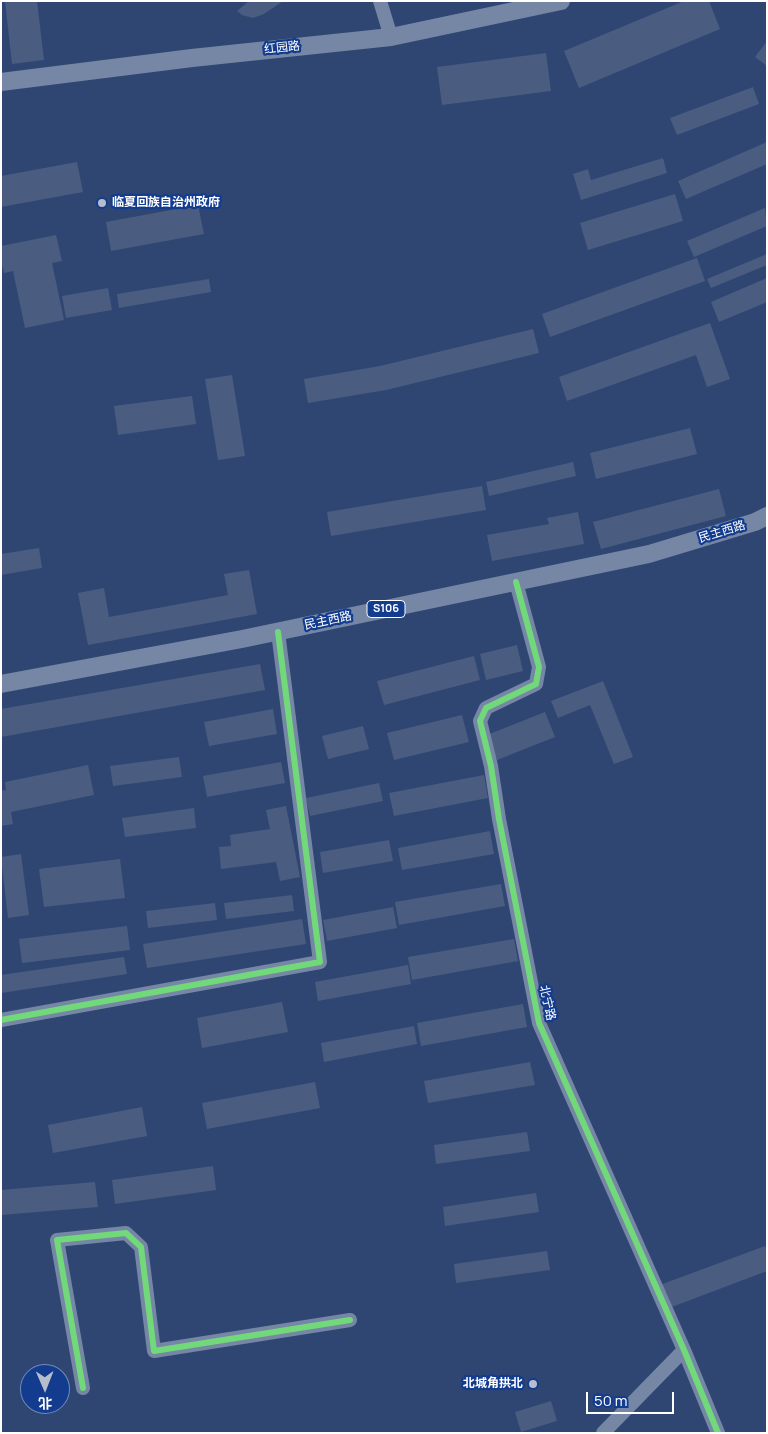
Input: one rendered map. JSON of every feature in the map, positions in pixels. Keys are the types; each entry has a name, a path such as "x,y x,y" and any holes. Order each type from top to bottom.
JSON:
{"main road":[{"name":"红园路","path":"1,82 192,58 391,37 561,1"},
{"name":"民主西路","path":"1,684 278,632 648,554 755,522 767,516"}],"street":[{"path":"380,1 391,37"},
{"name":"北宁路","path":"516,582 539,667 536,684 486,708 480,721 491,766 499,819 539,1023 684,1350 718,1433"},
{"path":"1,1020 320,962 278,632"},
{"path":"83,1388 57,1240 126,1234 141,1247 154,1351 350,1320"},
{"path":"603,1433 684,1350"}],"building":[{"path":"5,1 37,1 44,60 12,64"},
{"path":"249,1 283,1 264,14 253,18 242,15 237,11"},
{"path":"684,1 709,1 720,29 579,88 564,51"},
{"path":"767,41 767,66 755,57"},
{"path":"546,53 551,91 442,105 437,67"},
{"path":"753,87 759,104 677,135 670,118"},
{"path":"767,142 767,164 686,199 678,181"},
{"path":"663,158 667,173 581,200 573,174 588,169 591,180"},
{"path":"77,162 83,192 1,207 1,176"},
{"path":"675,194 683,221 588,250 580,223"},
{"path":"198,205 204,234 111,251 106,222"},
{"path":"765,208 767,226 694,257 687,241"},
{"path":"56,235 62,261 52,263 64,320 25,328 13,271 4,273 1,261 1,246"},
{"path":"767,254 767,265 711,288 707,279"},
{"path":"697,258 705,281 550,337 542,314"},
{"path":"767,278 767,302 719,322 711,302"},
{"path":"209,279 211,292 119,308 117,294"},
{"path":"108,288 112,310 66,318 62,296"},
{"path":"710,323 730,379 707,387 696,355 567,401 559,377"},
{"path":"533,329 539,353 386,390 308,403 304,379 380,366"},
{"path":"232,375 245,456 218,460 205,379"},
{"path":"192,396 196,424 118,435 114,406"},
{"path":"690,428 697,454 596,479 590,453"},
{"path":"573,462 576,476 489,496 486,482"},
{"path":"482,486 486,510 331,536 327,512"},
{"path":"719,489 726,516 601,549 593,522"},
{"path":"578,512 584,544 492,561 487,535 549,524 547,518"},
{"path":"39,548 42,568 1,575 1,554"},
{"path":"249,570 257,614 88,645 78,593 104,588 109,617 228,595 224,574"},
{"path":"517,645 523,671 486,680 480,654"},
{"path":"474,656 480,680 384,705 377,681"},
{"path":"260,664 265,690 1,737 1,709"},
{"path":"603,681 633,757 614,764 590,705 558,718 551,701"},
{"path":"273,709 277,734 209,746 204,722"},
{"path":"545,712 555,737 497,760 487,735"},
{"path":"462,715 469,742 394,760 387,733"},
{"path":"363,726 369,749 328,759 322,736"},
{"path":"179,757 182,777 113,786 110,766"},
{"path":"281,762 285,783 207,797 203,776"},
{"path":"88,765 94,795 11,812 13,824 1,826 1,791 6,790 5,782"},
{"path":"484,775 488,798 394,816 389,793"},
{"path":"379,783 383,801 310,816 306,798"},
{"path":"286,806 300,877 280,881 276,862 221,869 219,847 231,846 230,835 270,829 266,810"},
{"path":"194,808 196,828 125,837 122,818"},
{"path":"490,831 494,854 402,870 398,848"},
{"path":"389,840 393,861 323,873 320,852"},
{"path":"21,854 29,915 8,918 1,857"},
{"path":"120,859 125,898 44,907 39,869"},
{"path":"501,884 505,906 399,925 395,902"},
{"path":"292,895 294,911 226,919 224,903"},
{"path":"215,903 217,920 148,928 146,911"},
{"path":"393,907 397,928 327,941 323,920"},
{"path":"302,919 306,944 147,968 143,944"},
{"path":"127,926 130,950 22,963 19,939"},
{"path":"514,939 518,961 412,980 408,957"},
{"path":"124,957 127,974 1,993 1,975"},
{"path":"408,965 411,984 318,1001 315,982"},
{"path":"282,1002 288,1032 202,1048 197,1018"},
{"path":"523,1004 527,1027 421,1046 417,1023"},
{"path":"414,1026 417,1044 324,1062 321,1043"},
{"path":"530,1062 535,1085 428,1103 424,1081"},
{"path":"315,1082 320,1108 207,1129 202,1103"},
{"path":"142,1107 147,1136 53,1153 48,1125"},
{"path":"527,1132 530,1151 436,1164 434,1145"},
{"path":"213,1166 216,1190 115,1204 112,1180"},
{"path":"95,1182 98,1207 1,1215 1,1190"},
{"path":"536,1193 539,1212 445,1226 443,1207"},
{"path":"765,1246 767,1250 767,1271 669,1308 660,1285"},
{"path":"547,1251 550,1270 456,1283 454,1264"},
{"path":"551,1401 557,1421 521,1432 515,1412"}],"cycle path":[{"path":"516,582 539,667 536,684 486,708 480,721 491,766 499,819 539,1023 684,1350 718,1433"},
{"path":"1,1020 320,962 278,632"},
{"path":"83,1388 57,1240 126,1233 141,1247 154,1351 350,1320"}],"place":[{"name":"临夏回族自治州政府","path":"102,203"},
{"name":"北城角拱北","path":"533,1384"}]}
